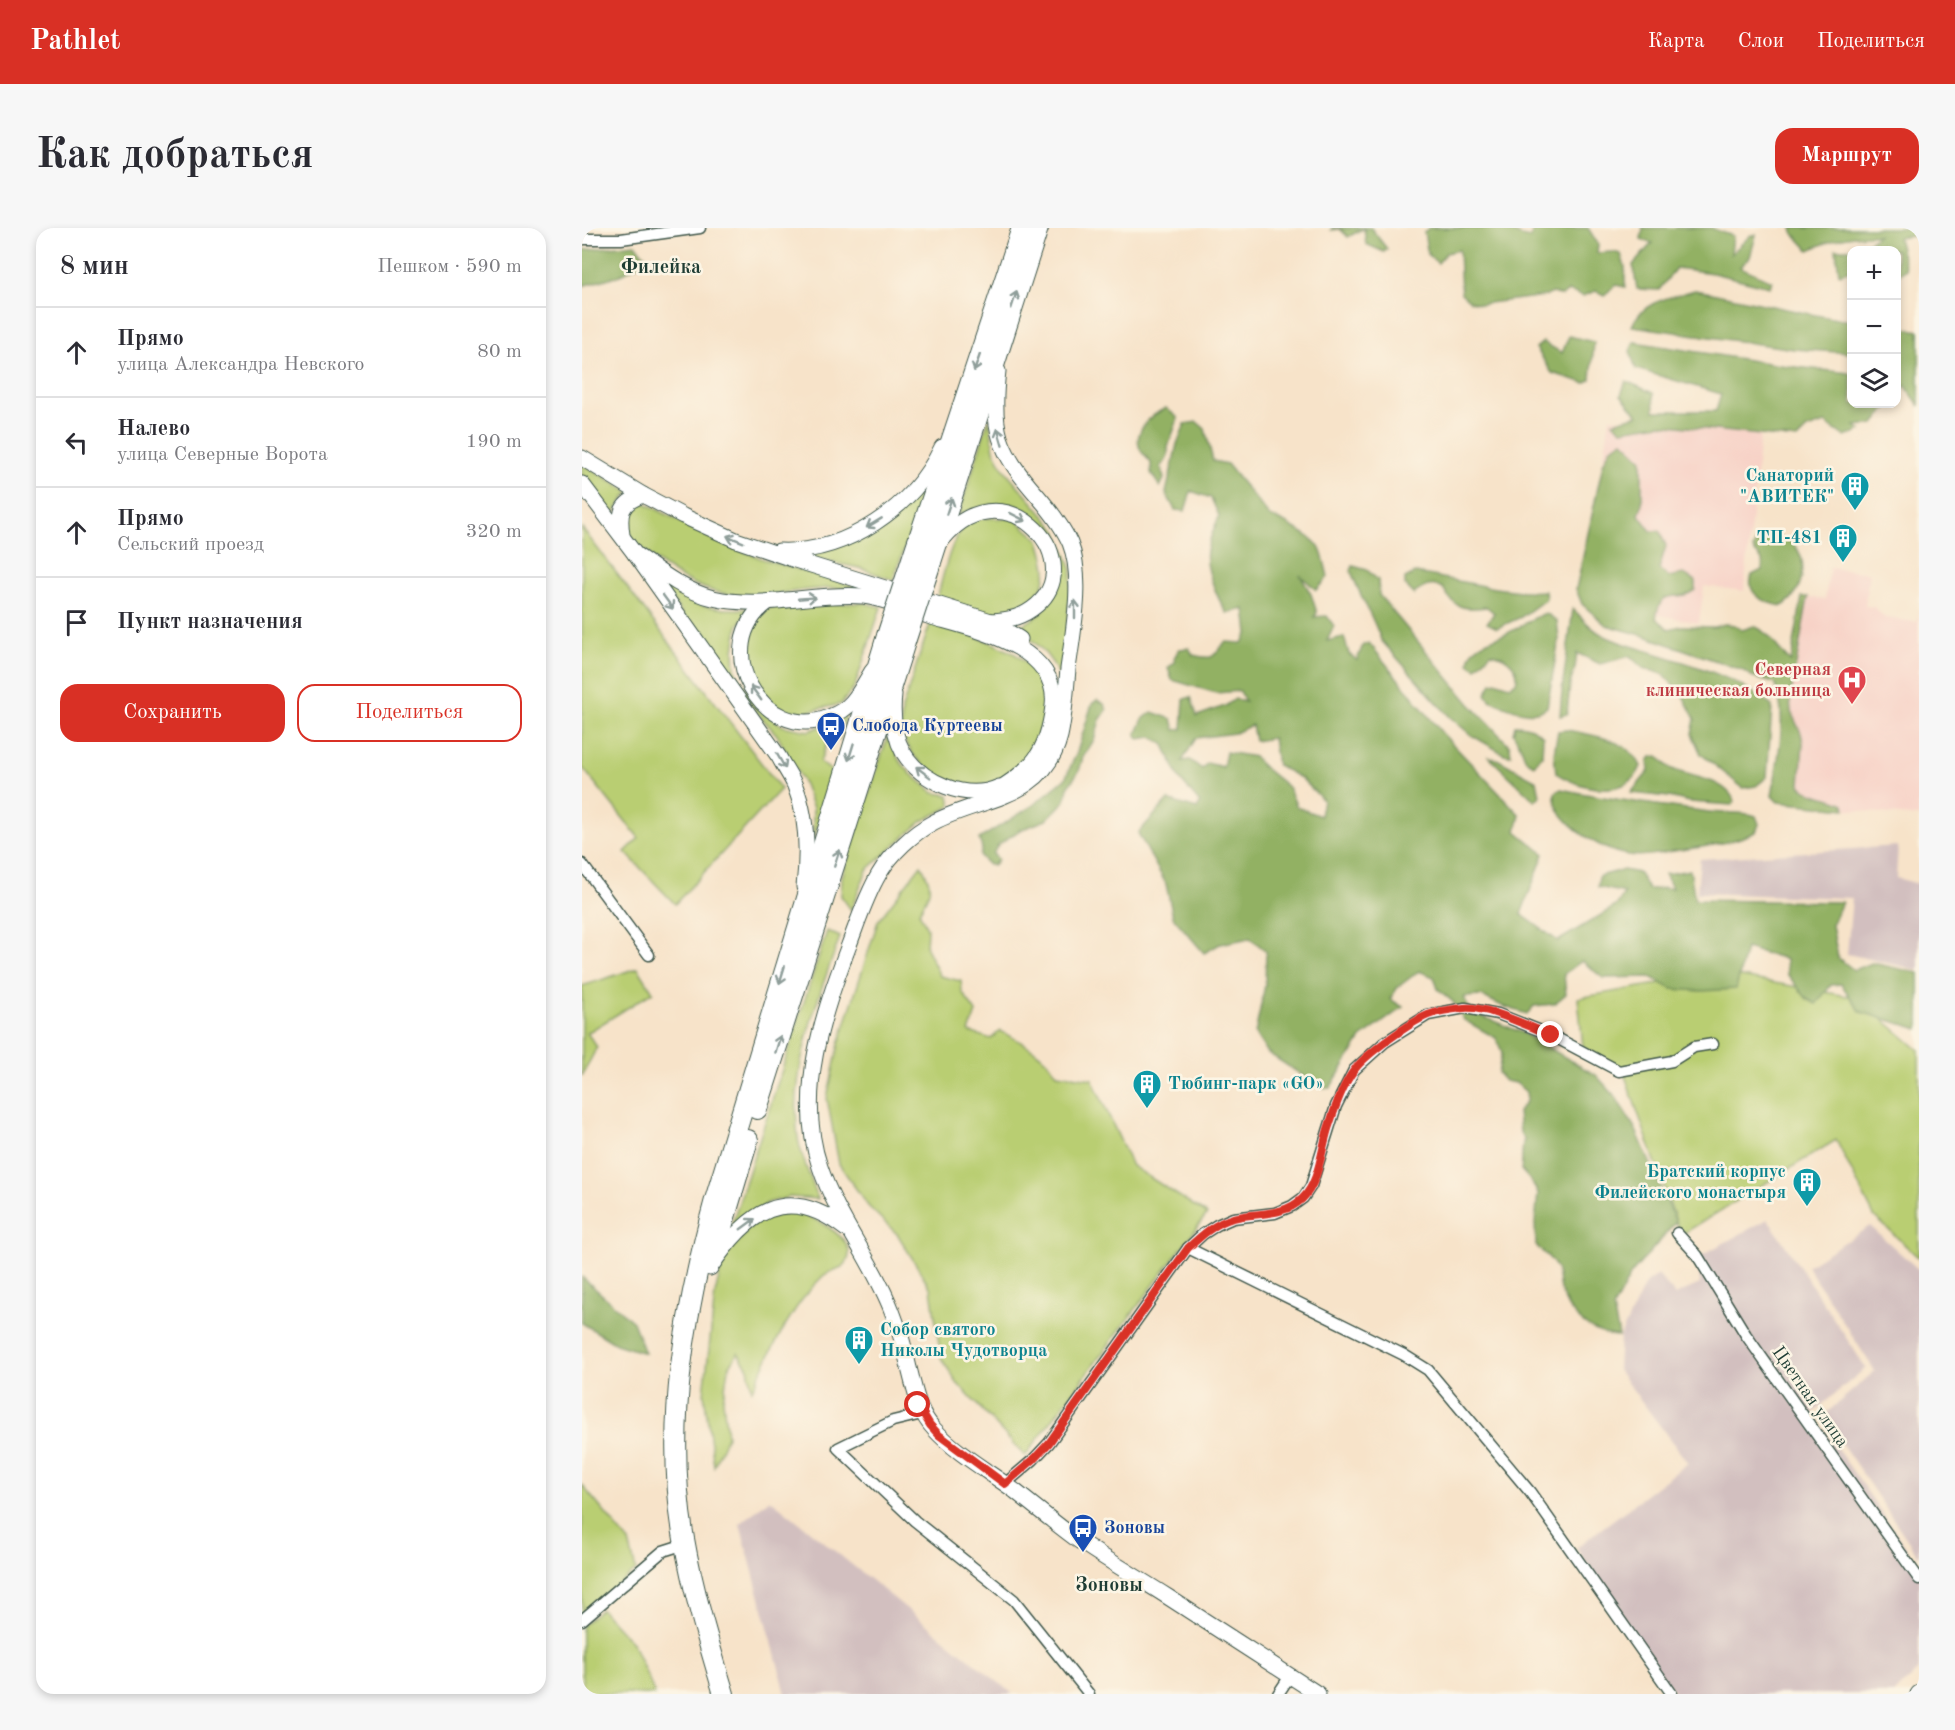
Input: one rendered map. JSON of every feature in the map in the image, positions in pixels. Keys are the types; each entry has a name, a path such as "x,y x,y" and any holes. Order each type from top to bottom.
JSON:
{"highway":[{"path":"926,556 967,393 1022,228"},
{"path":"734,1694 699,1559 689,1499 689,1392 700,1307 889,661 1038,228"},
{"path":"724,1694 685,1544 680,1508 676,1437 682,1354 689,1309 715,1200 800,920 889,661"}],"street":[{"path":"582,239 621,239 700,228"},
{"path":"1004,332 996,390 996,418 1001,444 1022,478 1061,525 1071,544 1076,564 1075,620 1059,741 1048,764 1030,783 1003,797 932,823 905,843 882,869 871,887 822,1025 812,1074 810,1107 812,1138 820,1169 890,1305 922,1414 939,1435 1075,1538 1318,1694"},
{"path":"761,549 798,551 830,544 852,536 892,511 921,482 936,460 967,393"},
{"path":"582,458 683,516 761,549 991,621 1034,649 1049,667 1059,686 1064,713"},
{"path":"582,484 762,731 795,786 802,812 807,850 800,920"},
{"path":"621,536 620,520 623,507 632,499 643,495"},
{"path":"926,556 952,530 973,516 985,512 1004,511 1015,514 1034,528 1044,540 1053,562 1050,589 1044,599 1027,614 1010,620 991,621"},
{"path":"635,554 691,591 713,598 768,602 866,596 1005,640 1027,653 1049,679 1053,700 1050,728 1043,746 1032,765 1017,778 965,810"},
{"path":"768,602 747,624 740,653 742,666 753,690 765,705 777,714 793,720 808,722 822,720 833,715 852,702 889,661"},
{"path":"889,661 894,726 903,751 919,770 939,783 976,794 991,791 1017,778"},
{"path":"582,864 649,955"},
{"path":"1005,1484 1049,1443 1188,1248 1203,1234 1233,1218 1275,1213 1292,1206 1303,1198 1311,1186 1329,1125 1354,1070 1385,1042 1428,1015 1466,1008 1498,1014 1551,1035 1619,1071 1672,1061 1694,1047 1713,1044"},
{"path":"710,1268 731,1238 746,1223 782,1207 798,1205 820,1211 852,1234"},
{"name":"Цветная улица","path":"1677,1233 1697,1255 1746,1335 1919,1579"},
{"path":"1188,1248 1404,1355 1428,1370 1530,1492 1672,1694"},
{"path":"922,1414 893,1421 838,1448 915,1521 1014,1600 1089,1694"},
{"path":"582,1620 663,1551 685,1544"},
{"path":"1278,1694 1290,1676"}],"shaded area":[{"path":"1610,418 1760,436 1744,591 1704,586 1699,623 1582,599"},
{"name":"Северная клиническая больница","path":"1830,568 1869,573 1865,606 1874,607 1885,618 1917,622 1919,612 1919,817 1778,802 1772,796 1802,597 1825,599"},
{"path":"1898,846 1896,878 1919,884 1919,970 1847,954 1852,898 1697,893 1700,859"},
{"path":"1768,1219 1866,1368 1812,1413 1919,1566 1919,1669 1894,1694 1675,1694 1576,1548 1688,1463 1618,1370 1620,1337 1645,1284 1658,1275 1675,1295 1700,1284 1698,1257"},
{"path":"1870,1226 1919,1270 1919,1557 1823,1416 1875,1371 1807,1266"},
{"path":"770,1499 1013,1694 786,1694 740,1524"}],"green space":[{"path":"1332,228 1364,228 1348,237 1340,229 1331,230"},
{"path":"1364,228 1371,228 1387,249 1384,252 1366,244"},
{"path":"1429,228 1504,228 1530,238 1534,228 1588,228 1598,244 1597,253 1621,254 1625,267 1625,287 1616,285 1604,295 1596,291 1583,296 1568,291 1562,296 1553,293 1546,296 1481,304 1470,301 1461,293 1459,250 1446,253 1438,263 1428,255 1424,232"},
{"path":"1642,228 1711,228 1733,236 1731,254 1751,235 1756,235 1750,257 1740,267 1772,281 1770,287 1713,273 1676,268 1659,290 1637,289 1633,265 1652,243 1641,239"},
{"path":"1792,228 1919,228 1919,235 1898,238 1900,246 1864,246 1878,235 1859,235 1842,238 1809,250 1794,234"},
{"path":"635,244 648,259 620,275 582,286 582,250"},
{"path":"1836,249 1847,249 1847,271 1839,274"},
{"path":"1901,250 1906,269 1901,273"},
{"path":"1695,290 1847,320 1847,353 1794,349 1632,326 1650,305"},
{"path":"1901,328 1919,331 1919,405 1905,385 1901,390"},
{"path":"1569,336 1594,342 1591,379 1585,383 1552,373 1536,348 1543,342 1562,353"},
{"path":"1634,342 1787,366 1847,373 1847,408 1887,408 1874,424 1855,426 1861,430 1845,437 1825,423 1807,429 1797,439 1660,424 1622,430 1613,422 1638,415 1621,395 1626,381 1653,393 1654,411 1716,411 1721,394 1636,369 1630,351"},
{"path":"1166,408 1178,418 1168,447 1168,456 1161,466 1164,479 1160,487 1151,473 1151,463 1141,451 1139,437 1144,425"},
{"path":"989,418 994,450 1003,468 1057,531 1072,570 1062,681 1042,649 1028,637 1011,628 1026,623 1039,614 1049,603 1056,590 1060,560 1057,545 1050,530 1027,511 1012,505 989,505 959,514"},
{"path":"1197,422 1205,429 1213,461 1227,464 1270,517 1305,534 1320,548 1328,577 1316,590 1300,575 1311,594 1317,613 1314,617 1327,616 1334,626 1327,641 1344,637 1349,654 1357,660 1363,645 1369,643 1442,733 1520,815 1516,831 1544,854 1521,914 1558,941 1616,906 1625,893 1598,887 1599,876 1623,870 1639,873 1648,889 1672,888 1665,874 1690,870 1695,900 1842,902 1832,925 1838,958 1854,970 1872,963 1919,973 1919,1029 1861,1012 1841,984 1831,985 1816,1004 1807,999 1787,974 1786,959 1746,948 1736,989 1701,991 1672,989 1650,977 1603,978 1582,961 1564,974 1566,994 1554,1004 1534,1006 1527,1014 1502,1006 1482,996 1464,997 1469,1011 1523,1033 1596,1075 1615,1096 1635,1128 1676,1222 1631,1274 1613,1308 1619,1336 1591,1328 1575,1315 1560,1289 1554,1263 1536,1246 1535,1223 1538,1193 1521,1170 1524,1139 1520,1132 1518,1112 1527,1100 1526,1092 1516,1083 1505,1081 1498,1073 1502,1052 1496,1038 1464,1020 1453,1002 1438,989 1434,977 1419,971 1398,987 1390,999 1403,1007 1361,1038 1330,1088 1320,1087 1268,1053 1255,1034 1265,985 1266,951 1250,938 1220,944 1204,953 1173,917 1166,884 1138,833 1168,800 1197,809 1200,803 1179,778 1164,745 1152,737 1139,739 1136,735 1143,719 1152,712 1172,719 1175,730 1182,729 1184,699 1191,697 1197,716 1225,706 1235,699 1245,702 1240,691 1216,693 1172,680 1168,668 1175,662 1174,658 1179,649 1189,648 1193,655 1209,657 1215,654 1225,642 1242,643 1248,633 1245,609 1227,613 1210,574 1207,551 1219,516 1211,498 1191,491 1185,511 1175,510 1166,493 1177,444 1185,424","holes":["1252,725 1255,741 1273,738 1277,765 1301,778 1323,800 1320,816 1297,807 1288,787 1261,765 1255,757 1226,752 1223,767 1207,763 1202,769 1190,760 1182,761 1196,738 1235,733"]},
{"path":"1623,441 1642,459 1642,505 1639,515 1651,531 1660,531 1666,546 1659,569 1668,577 1684,574 1695,581 1695,590 1682,596 1666,598 1658,608 1656,618 1669,629 1681,626 1714,627 1724,624 1735,625 1742,630 1754,626 1765,633 1791,662 1802,597 1808,597 1790,698 1791,712 1803,743 1800,785 1809,792 1844,804 1845,809 1778,802 1772,796 1781,738 1781,708 1774,683 1755,678 1742,670 1645,636 1606,625 1582,604 1576,589 1603,464 1610,449"},
{"path":"582,463 629,492 613,514 582,475"},
{"path":"930,479 893,580 860,568 799,556 863,538 887,524"},
{"path":"643,502 713,539 763,559 885,595 860,590 823,588 746,596 720,593 705,588 662,565 638,545 629,534 625,524 626,519 634,507"},
{"path":"982,518 1015,519 1039,540 1044,558 1046,569 1044,583 1034,599 1020,610 991,616 937,599 949,555 965,525"},
{"path":"582,528 781,789 675,904 625,852 639,838 582,767"},
{"path":"1771,535 1791,542 1799,551 1802,559 1802,578 1799,586 1795,594 1782,606 1758,597 1751,588 1752,575 1762,570 1762,560 1753,549 1757,538"},
{"path":"1353,566 1367,570 1378,580 1379,595 1470,704 1510,746 1511,755 1504,754 1471,735 1450,717 1381,640 1354,580 1351,571"},
{"path":"1415,573 1497,588 1545,591 1546,599 1521,617 1497,628 1487,623 1494,613 1487,607 1466,608 1456,604 1443,588 1428,586 1414,594 1405,585 1405,578"},
{"path":"654,576 700,605 724,609 749,609 738,626 734,650 735,670 741,682 766,714 783,726 809,731 847,711 839,740 829,737 820,762 833,772 826,803 813,840 813,808 803,782 777,735 753,708"},
{"path":"865,603 881,607 855,686 841,704 804,712 785,710 767,700 756,686 746,654 756,620 767,609 783,605"},
{"path":"1573,609 1593,629 1607,637 1716,673 1759,696 1772,706 1767,777 1756,786 1743,788 1701,754 1692,734 1695,719 1683,696 1663,674 1643,668 1630,656 1600,664 1577,653 1570,684 1567,714 1560,716"},
{"path":"1546,613 1557,621 1559,639 1547,707 1541,711 1527,712 1511,709 1490,700 1486,694 1492,683 1498,682 1510,686 1516,682 1516,671 1511,663 1502,656 1491,653 1476,668 1469,663 1473,651 1481,644 1509,633"},
{"path":"931,621 988,641 1015,654 1030,666 1042,685 1046,718 1029,761 1001,781 973,787 942,778 926,768 906,743 901,727 902,709"},
{"path":"1097,700 1104,704 1107,710 1100,720 1094,740 1083,757 1079,771 1068,787 1065,801 1046,820 1020,830 998,845 993,854 998,859 994,865 989,865 980,856 982,848 979,839 1032,806 1065,779 1077,752 1092,704"},
{"path":"1515,725 1530,727 1543,736 1542,756 1534,765 1526,760 1513,733"},
{"path":"890,729 898,759 911,774 934,793 949,795 951,806 922,821 867,870 851,910 841,896 842,877"},
{"path":"1567,730 1609,740 1628,749 1641,766 1635,777 1625,784 1602,788 1577,783 1556,773 1554,753 1558,731"},
{"path":"1658,756 1672,769 1723,787 1735,801 1732,805 1690,802 1631,793 1649,771 1648,761 1651,757"},
{"path":"1489,757 1537,781 1540,796 1535,801"},
{"path":"1561,789 1653,805 1750,814 1756,816 1759,824 1756,832 1726,842 1651,855 1628,855 1597,844 1571,825 1557,806 1555,793"},
{"path":"921,865 929,884 928,894 919,912 927,928 926,948 940,976 961,981 962,992 976,1012 969,1032 991,1039 1000,1031 1039,1054 1057,1074 1092,1079 1132,1166 1207,1214 1025,1456 957,1383 941,1358 931,1289 898,1235 868,1206 839,1164 827,1098 839,1044 878,921"},
{"path":"827,931 840,937 822,985 807,1036 801,1061 796,1112 799,1146 818,1199 789,1197 767,1203 728,1236"},
{"path":"638,968 653,992 587,1033 597,1047 582,1076 582,986"},
{"path":"1719,973 1858,998 1919,1050 1919,1258 1874,1216 1836,1140 1681,1235 1625,1076 1583,1047 1578,998"},
{"path":"794,1210 818,1221 836,1233 848,1247 848,1259 843,1266 823,1276 801,1301 774,1345 752,1390 748,1368 738,1353 728,1369 723,1400 727,1436 714,1466 704,1394 715,1294 724,1256 755,1222"},
{"path":"582,1277 633,1322 645,1353 616,1344 582,1323"},
{"path":"582,1485 629,1542 636,1570 582,1616"},
{"path":"601,1609 633,1644 655,1694 582,1694 582,1625"}],"place":[{"name":"Санаторий \"АВИТЕК\"","path":"1855,512"},
{"name":"ТП-481","path":"1843,564"},
{"name":"Северная клиническая больница","path":"1852,706"},
{"name":"Слобода Куртеевы","path":"831,752"},
{"name":"Тюбинг-парк «GO»","path":"1147,1110"},
{"name":"Братский корпус Филейского монастыря","path":"1807,1208"},
{"name":"Собор святого Николы Чудотворца","path":"859,1366"},
{"name":"Зоновы","path":"1083,1554"}],"district":[{"name":"Филейка","path":"661,268"},
{"name":"Зоновы","path":"1109,1586"}],"route":[{"path":"918,1405 922,1414 939,1435 1005,1484 1049,1443 1188,1248 1203,1234 1233,1218 1275,1213 1292,1206 1303,1198 1311,1186 1320,1162 1329,1125 1346,1084 1362,1061 1385,1042 1428,1015 1466,1008 1498,1014 1551,1035"}]}
